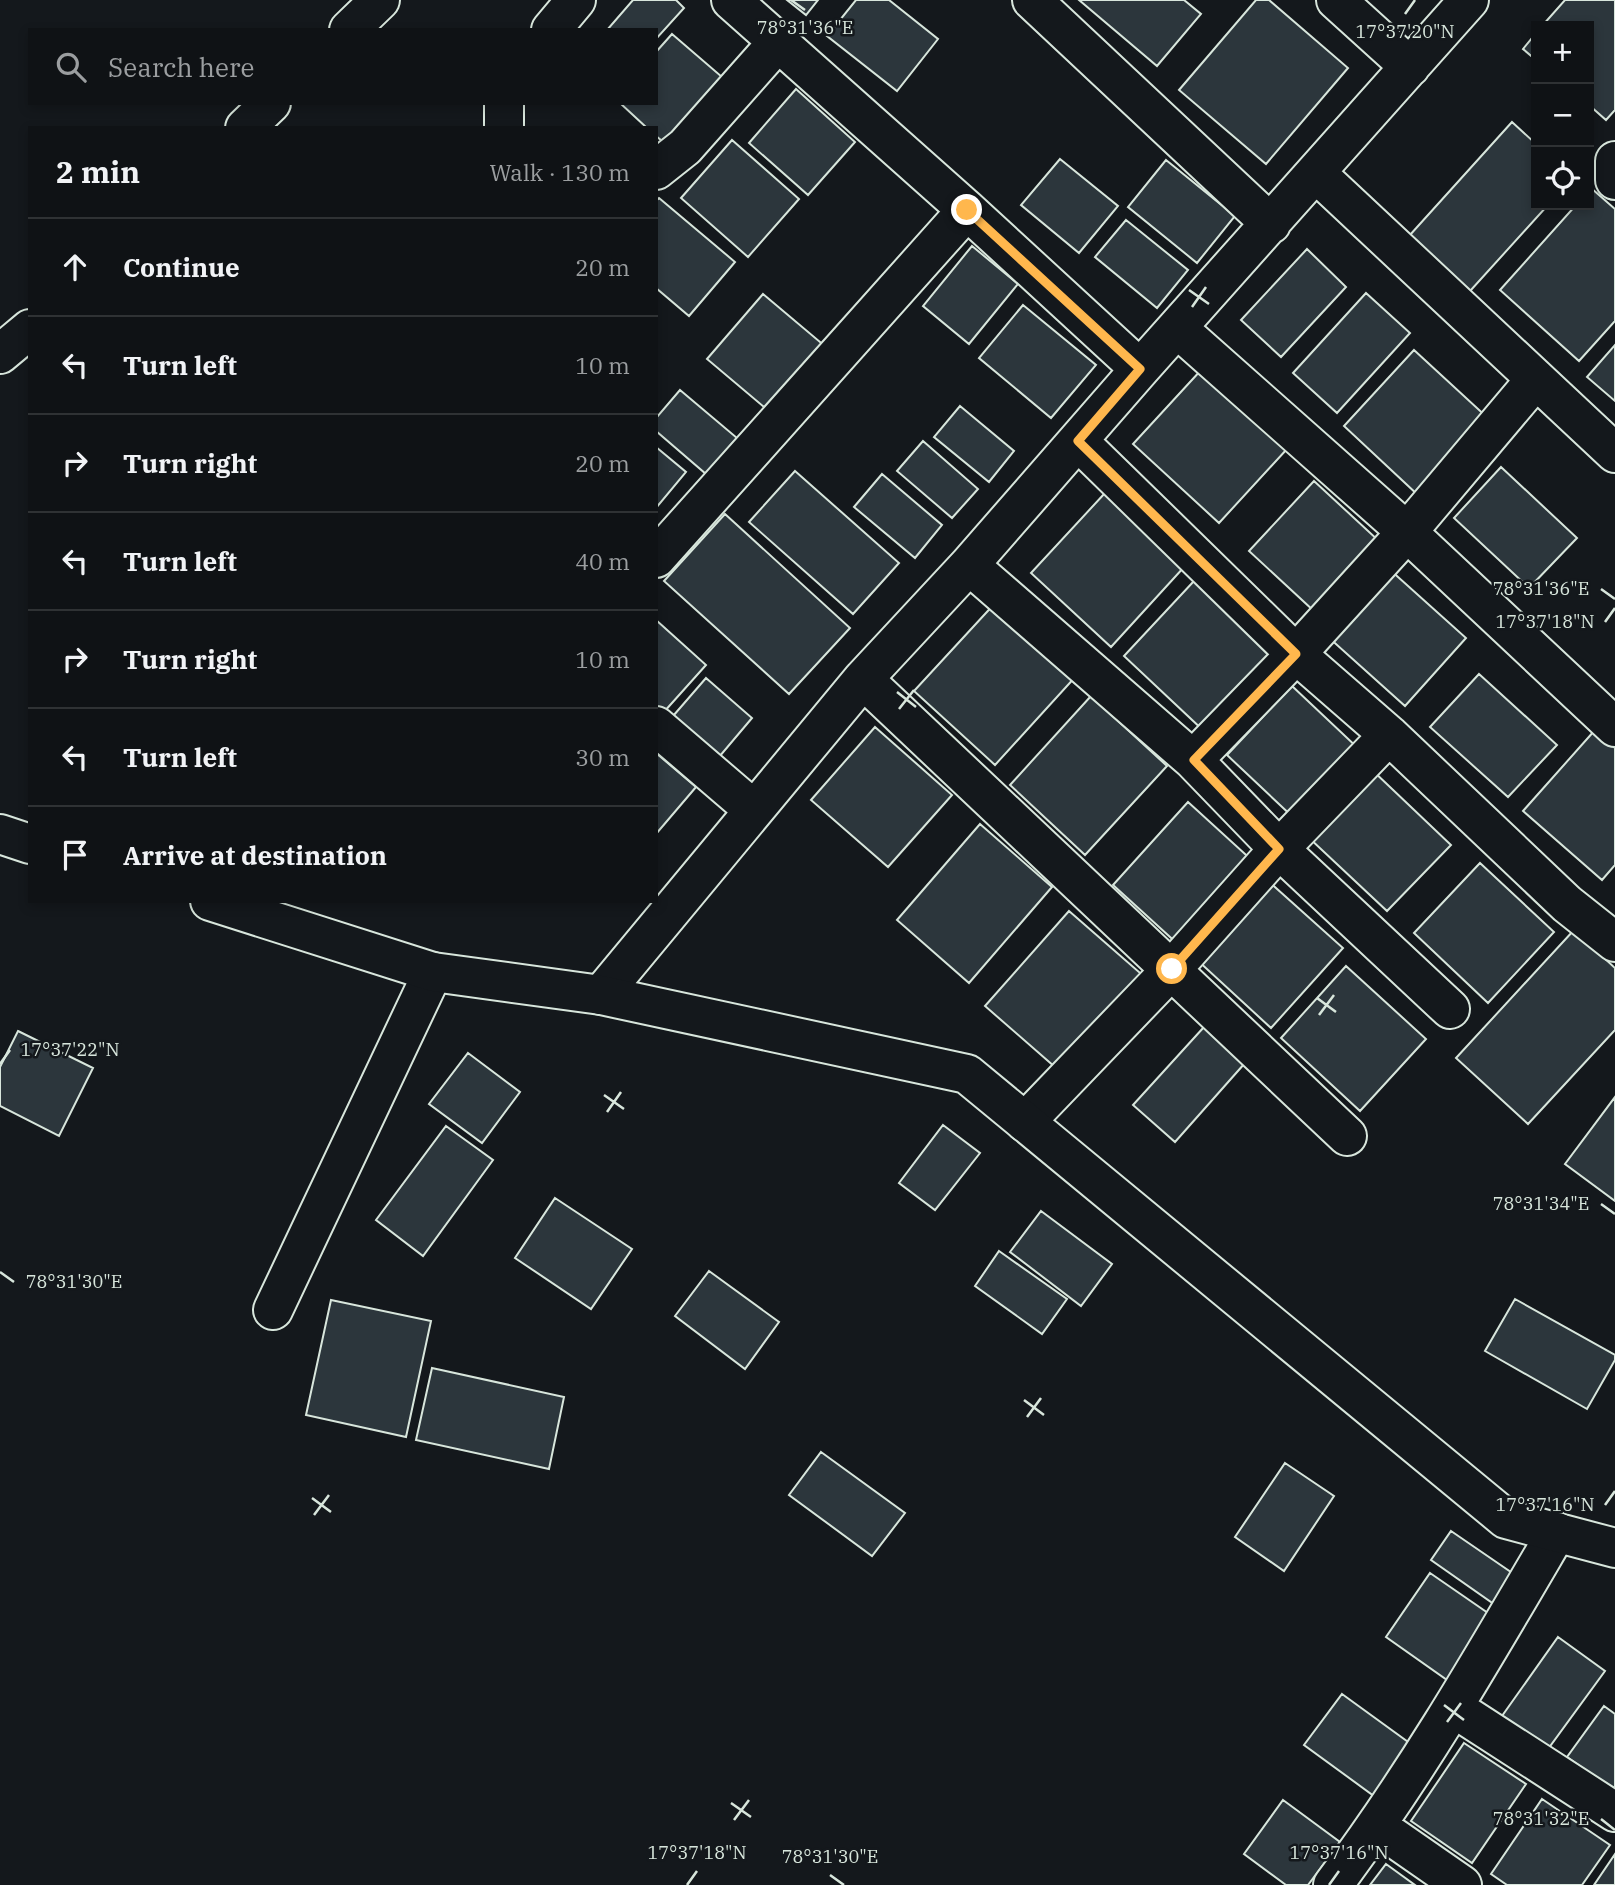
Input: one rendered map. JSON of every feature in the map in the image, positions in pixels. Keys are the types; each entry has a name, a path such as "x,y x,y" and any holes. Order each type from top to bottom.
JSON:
{"street":[{"path":"351,28 380,0"},
{"path":"553,28 576,0"},
{"path":"731,0 967,210 1140,369"},
{"path":"1032,0 1271,224"},
{"path":"1335,0 1410,67"},
{"path":"601,995 863,679 969,565 1469,0"},
{"path":"658,168 685,147 778,43"},
{"path":"247,126 269,105"},
{"path":"504,105 504,126"},
{"path":"1615,161 1615,180"},
{"path":"1317,174 1615,453"},
{"path":"658,556 967,210"},
{"path":"1177,328 1408,532 1615,727"},
{"path":"0,354 28,330"},
{"path":"1194,760 1408,532 1536,379"},
{"path":"1078,441 1296,654 1390,735 1567,904 1615,942"},
{"path":"969,565 1194,760 1279,849 1450,1009"},
{"path":"863,679 1347,1136"},
{"path":"658,728 754,810"},
{"path":"1025,1122 1172,969 1279,849 1390,735"},
{"path":"0,834 28,843"},
{"path":"216,903 433,972 601,995 967,1074 1506,1519 1615,1548"},
{"path":"273,1310 433,972"},
{"path":"1333,1885 1377,1826 1454,1709 1556,1532"},
{"path":"1454,1709 1615,1812"},
{"path":"1377,1826 1462,1885"}],"building":[{"path":"633,0 676,0 684,8 658,37 658,28 609,28"},
{"path":"787,0 818,0 806,15"},
{"path":"856,0 889,0 938,39 897,91 827,36"},
{"path":"1079,0 1184,0 1201,14 1157,66"},
{"path":"1256,0 1269,0 1348,68 1266,164 1179,90"},
{"path":"1565,0 1615,0 1615,110 1606,120 1594,109 1594,21 1546,21"},
{"path":"672,34 729,83 672,149 658,138 658,126 645,126 622,105 658,105 658,50"},
{"path":"1531,39 1531,56 1523,49"},
{"path":"796,89 855,142 808,195 749,143"},
{"path":"1512,122 1531,139 1531,210 1543,210 1461,301 1400,246"},
{"path":"732,140 799,199 748,257 681,198"},
{"path":"1060,159 1118,206 1079,253 1021,205"},
{"path":"1166,160 1235,216 1197,263 1128,207"},
{"path":"1594,191 1615,209 1615,321 1579,361 1500,290 1572,210 1594,210"},
{"path":"658,199 735,262 689,316 658,290"},
{"path":"1126,220 1188,270 1157,308 1095,257"},
{"path":"972,246 1018,284 969,344 923,306"},
{"path":"1307,249 1346,287 1281,357 1241,320"},
{"path":"1366,293 1410,333 1337,413 1293,373"},
{"path":"763,294 826,347 770,412 707,359"},
{"path":"1023,305 1096,365 1051,418 979,358"},
{"path":"1615,345 1615,401 1587,377"},
{"path":"1414,350 1490,420 1419,496 1344,426"},
{"path":"1202,369 1287,449 1219,523 1133,444"},
{"path":"680,390 737,438 706,474 658,433 658,416"},
{"path":"960,406 1014,451 989,482 934,437"},
{"path":"923,441 978,489 952,518 897,471"},
{"path":"658,449 686,472 658,506"},
{"path":"1501,467 1577,538 1529,588 1454,518"},
{"path":"795,471 899,563 853,614 749,522"},
{"path":"882,474 942,525 915,558 854,507"},
{"path":"1314,481 1380,542 1315,612 1249,551"},
{"path":"1105,493 1185,566 1111,647 1031,573"},
{"path":"725,514 850,628 789,694 664,581"},
{"path":"1388,568 1466,638 1405,706 1327,636"},
{"path":"1194,581 1276,658 1206,733 1124,656"},
{"path":"997,601 1077,675 995,765 914,691"},
{"path":"658,622 706,665 663,713 658,709"},
{"path":"1479,674 1557,745 1508,797 1430,727"},
{"path":"706,678 752,718 714,763 667,723"},
{"path":"1292,686 1361,751 1296,820 1227,755"},
{"path":"1091,696 1167,766 1085,855 1010,785"},
{"path":"875,727 952,795 888,867 811,800"},
{"path":"1595,730 1615,748 1615,865 1602,880 1523,811"},
{"path":"658,755 696,787 658,832"},
{"path":"1370,768 1451,845 1387,911 1307,836"},
{"path":"1188,802 1256,864 1181,947 1113,885"},
{"path":"980,824 1052,887 969,983 897,920"},
{"path":"1480,863 1554,932 1488,1003 1414,933"},
{"path":"1267,880 1343,948 1271,1028 1196,959"},
{"path":"1069,911 1147,979 1063,1074 985,1006"},
{"path":"1574,930 1615,968 1615,1030 1528,1124 1456,1058"},
{"path":"1346,966 1426,1039 1360,1111 1281,1038"},
{"path":"1204,1027 1245,1063 1175,1142 1133,1105"},
{"path":"18,1031 93,1068 59,1136 0,1106 0,1067"},
{"path":"468,1053 520,1092 482,1143 429,1104"},
{"path":"1615,1097 1615,1201 1565,1164"},
{"path":"943,1125 980,1153 935,1210 899,1183"},
{"path":"446,1126 493,1160 423,1256 376,1220"},
{"path":"555,1198 632,1249 591,1309 515,1258"},
{"path":"1041,1211 1112,1264 1081,1306 1010,1252"},
{"path":"999,1251 1067,1299 1042,1334 975,1286"},
{"path":"709,1271 779,1322 745,1369 675,1316"},
{"path":"1515,1299 1615,1355 1615,1360 1587,1409 1485,1351"},
{"path":"331,1300 431,1321 406,1437 306,1415"},
{"path":"432,1368 564,1397 549,1469 416,1440"},
{"path":"821,1452 905,1513 872,1556 789,1495"},
{"path":"1285,1463 1334,1496 1284,1571 1235,1537"},
{"path":"1451,1531 1521,1579 1501,1609 1431,1560"},
{"path":"1430,1573 1501,1622 1457,1687 1386,1637"},
{"path":"1558,1637 1605,1671 1548,1749 1502,1716"},
{"path":"1342,1694 1415,1747 1378,1799 1304,1745"},
{"path":"1604,1706 1615,1714 1615,1791 1567,1757"},
{"path":"1464,1743 1526,1784 1472,1863 1411,1821"},
{"path":"1542,1799 1610,1845 1582,1885 1507,1885 1491,1874"},
{"path":"1283,1800 1340,1842 1308,1885 1286,1885 1244,1854"},
{"path":"1615,1854 1615,1885 1594,1885"},
{"path":"1386,1864 1415,1885 1370,1885"}],"route":[{"path":"967,210 1140,369 1078,441 1296,654 1194,760 1279,849 1172,969"}]}
